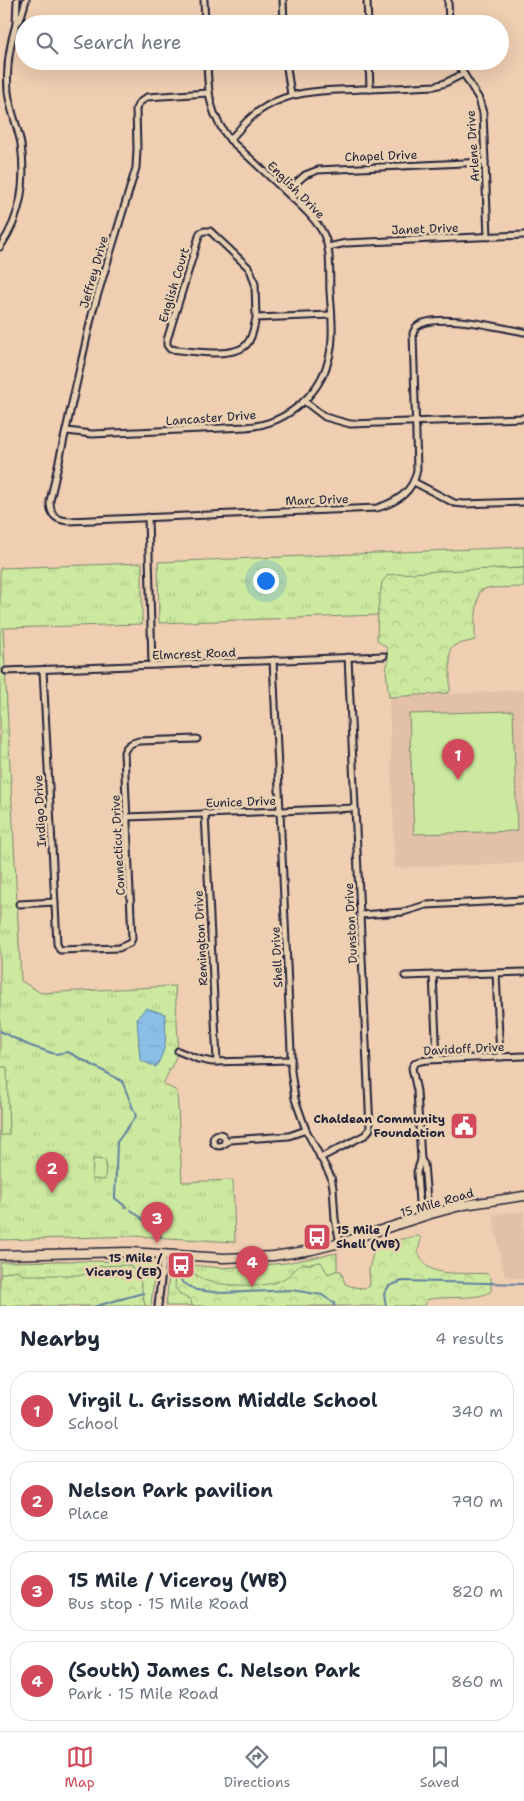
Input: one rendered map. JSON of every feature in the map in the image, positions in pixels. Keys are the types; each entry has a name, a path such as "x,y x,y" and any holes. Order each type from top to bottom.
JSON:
{"main road":[{"name":"15 Mile Road","path":"0,1255 129,1252 246,1258 295,1253 340,1244 431,1214 471,1204 524,1196"}],"street":[{"path":"22,15 26,0"},
{"path":"204,0 205,15"},
{"path":"283,0 284,15"},
{"path":"367,0 368,15"},
{"path":"448,0 449,15"},
{"path":"17,3 24,7"},
{"path":"0,247 18,214 21,191 21,144 7,79 10,46 15,28"},
{"name":"English Drive","path":"207,70 208,93 217,122 230,140 316,223 322,231 328,247 332,343 328,364 318,384 304,401"},
{"path":"287,70 291,96"},
{"path":"369,70 370,89"},
{"name":"Arlene Drive","path":"461,70 473,88 482,108 488,237"},
{"path":"230,140 258,112 272,103 291,96 315,91 435,86 463,74"},
{"name":"Jeffrey Drive","path":"53,517 50,501 93,310 136,168 136,109 139,103 147,97 208,93"},
{"name":"Chapel Drive","path":"286,192 305,175 318,170 485,162"},
{"name":"English Court","path":"210,231 248,267 255,284 256,318 252,336 246,346 241,349 198,352 170,349 167,345 200,233 210,231"},
{"name":"Janet Drive","path":"328,247 346,243 524,236"},
{"path":"256,318 331,315"},
{"path":"524,332 462,321 426,322 418,325 413,333 418,461 414,482 454,503 524,502"},
{"path":"304,401 320,415 340,423 524,418"},
{"name":"Lancaster Drive","path":"67,431 92,434 253,427 269,423 284,416 304,401"},
{"name":"Marc Drive","path":"53,517 57,520 69,521 377,508 397,500 414,482"},
{"path":"148,517 152,665"},
{"name":"Elmcrest Road","path":"6,672 384,656"},
{"name":"Dunston Drive","path":"320,1158 365,1134 370,1129 348,658"},
{"name":"Shell Drive","path":"272,660 292,1088 306,1130 331,1177 335,1219 340,1244"},
{"name":"Indigo Drive","path":"43,670 57,944 60,950"},
{"name":"Connecticut Drive","path":"60,950 119,948 130,943 132,939 124,752 126,747 139,741 197,739"},
{"name":"Eunice Drive","path":"127,816 355,808"},
{"name":"Remington Drive","path":"205,813 216,1062"},
{"path":"19,904 55,902"},
{"path":"360,915 403,912 422,906 438,904 523,902"},
{"path":"405,976 524,972"},
{"path":"496,973 500,1057"},
{"path":"433,975 437,1059"},
{"path":"178,1051 202,1061 291,1060"},
{"name":"Davidoff Drive","path":"422,1217 417,1172 421,1160 417,1091 413,1066 417,1062 437,1059 524,1056"},
{"path":"230,1140 220,1134 216,1135 213,1141 216,1146 220,1146 230,1140 289,1136 306,1130"},
{"path":"224,1136 224,1144"},
{"name":"Davidoff Drive","path":"421,1160 424,1164 427,1200 431,1214"},
{"path":"158,1306 164,1254"}],"shaded area":[{"path":"524,690 524,863 395,868 389,697"},
{"path":"524,1211 524,1279 505,1276 493,1214"}],"green space":[{"path":"524,547 524,568 497,569 378,609 378,615 159,623 158,562"},
{"path":"142,563 142,624 3,628 21,981 41,993 175,986 178,1040 176,1057 163,1084 177,1091 182,1182 233,1180 235,1242 135,1236 0,1240 0,568"},
{"path":"524,568 524,587 487,588 479,592 475,620 475,640 455,645 450,649 450,690 448,693 389,697 386,670 388,663 387,648 377,640 378,609 382,582 388,575"},
{"path":"513,711 517,831 414,834 409,714"},
{"path":"0,1067 7,1067 9,1135 0,1135"},
{"path":"93,1159 106,1160 105,1180 92,1179"},
{"path":"419,1236 421,1239 418,1251 422,1260 431,1269 446,1273 488,1274 491,1278 491,1291 478,1296 426,1300 425,1306 192,1306 191,1300 181,1295 175,1288 176,1274 181,1270 191,1270 203,1279 214,1283 262,1285 281,1280 291,1274 302,1263 321,1262 328,1274 341,1271 345,1284 364,1288 370,1286 369,1270 375,1245"},
{"path":"337,1253 337,1306 166,1306 170,1263 221,1268 286,1263"},
{"path":"0,1262 154,1262 151,1306 0,1306"},
{"path":"130,1265 140,1279 145,1306 0,1306 0,1274 16,1270 24,1275 83,1275 100,1266"}],"water":[{"path":"146,1008 165,1014 166,1029 163,1053 156,1067 140,1060 137,1018"}],"waterway":[{"path":"0,1031 28,1045 55,1054 68,1052 122,1081 136,1116 117,1142 115,1198 126,1207"},
{"path":"131,1210 161,1236"},
{"path":"179,1274 182,1282 196,1290 222,1293 292,1290 322,1295 334,1303 334,1306"},
{"path":"386,1306 384,1294 389,1286 402,1281 524,1284"},
{"path":"96,1306 143,1293"}],"place":[{"name":"Virgil L. Grissom Middle School","path":"458,780"},
{"name":"Chaldean Community Foundation","path":"464,1126"},
{"name":"Nelson Park pavilion","path":"52,1193"},
{"name":"15 Mile / Shell (WB)","path":"317,1237"},
{"name":"15 Mile / Viceroy (WB)","path":"157,1243"},
{"name":"15 Mile / Viceroy (EB)","path":"181,1265"},
{"name":"(South) James C. Nelson Park","path":"252,1287"}]}
